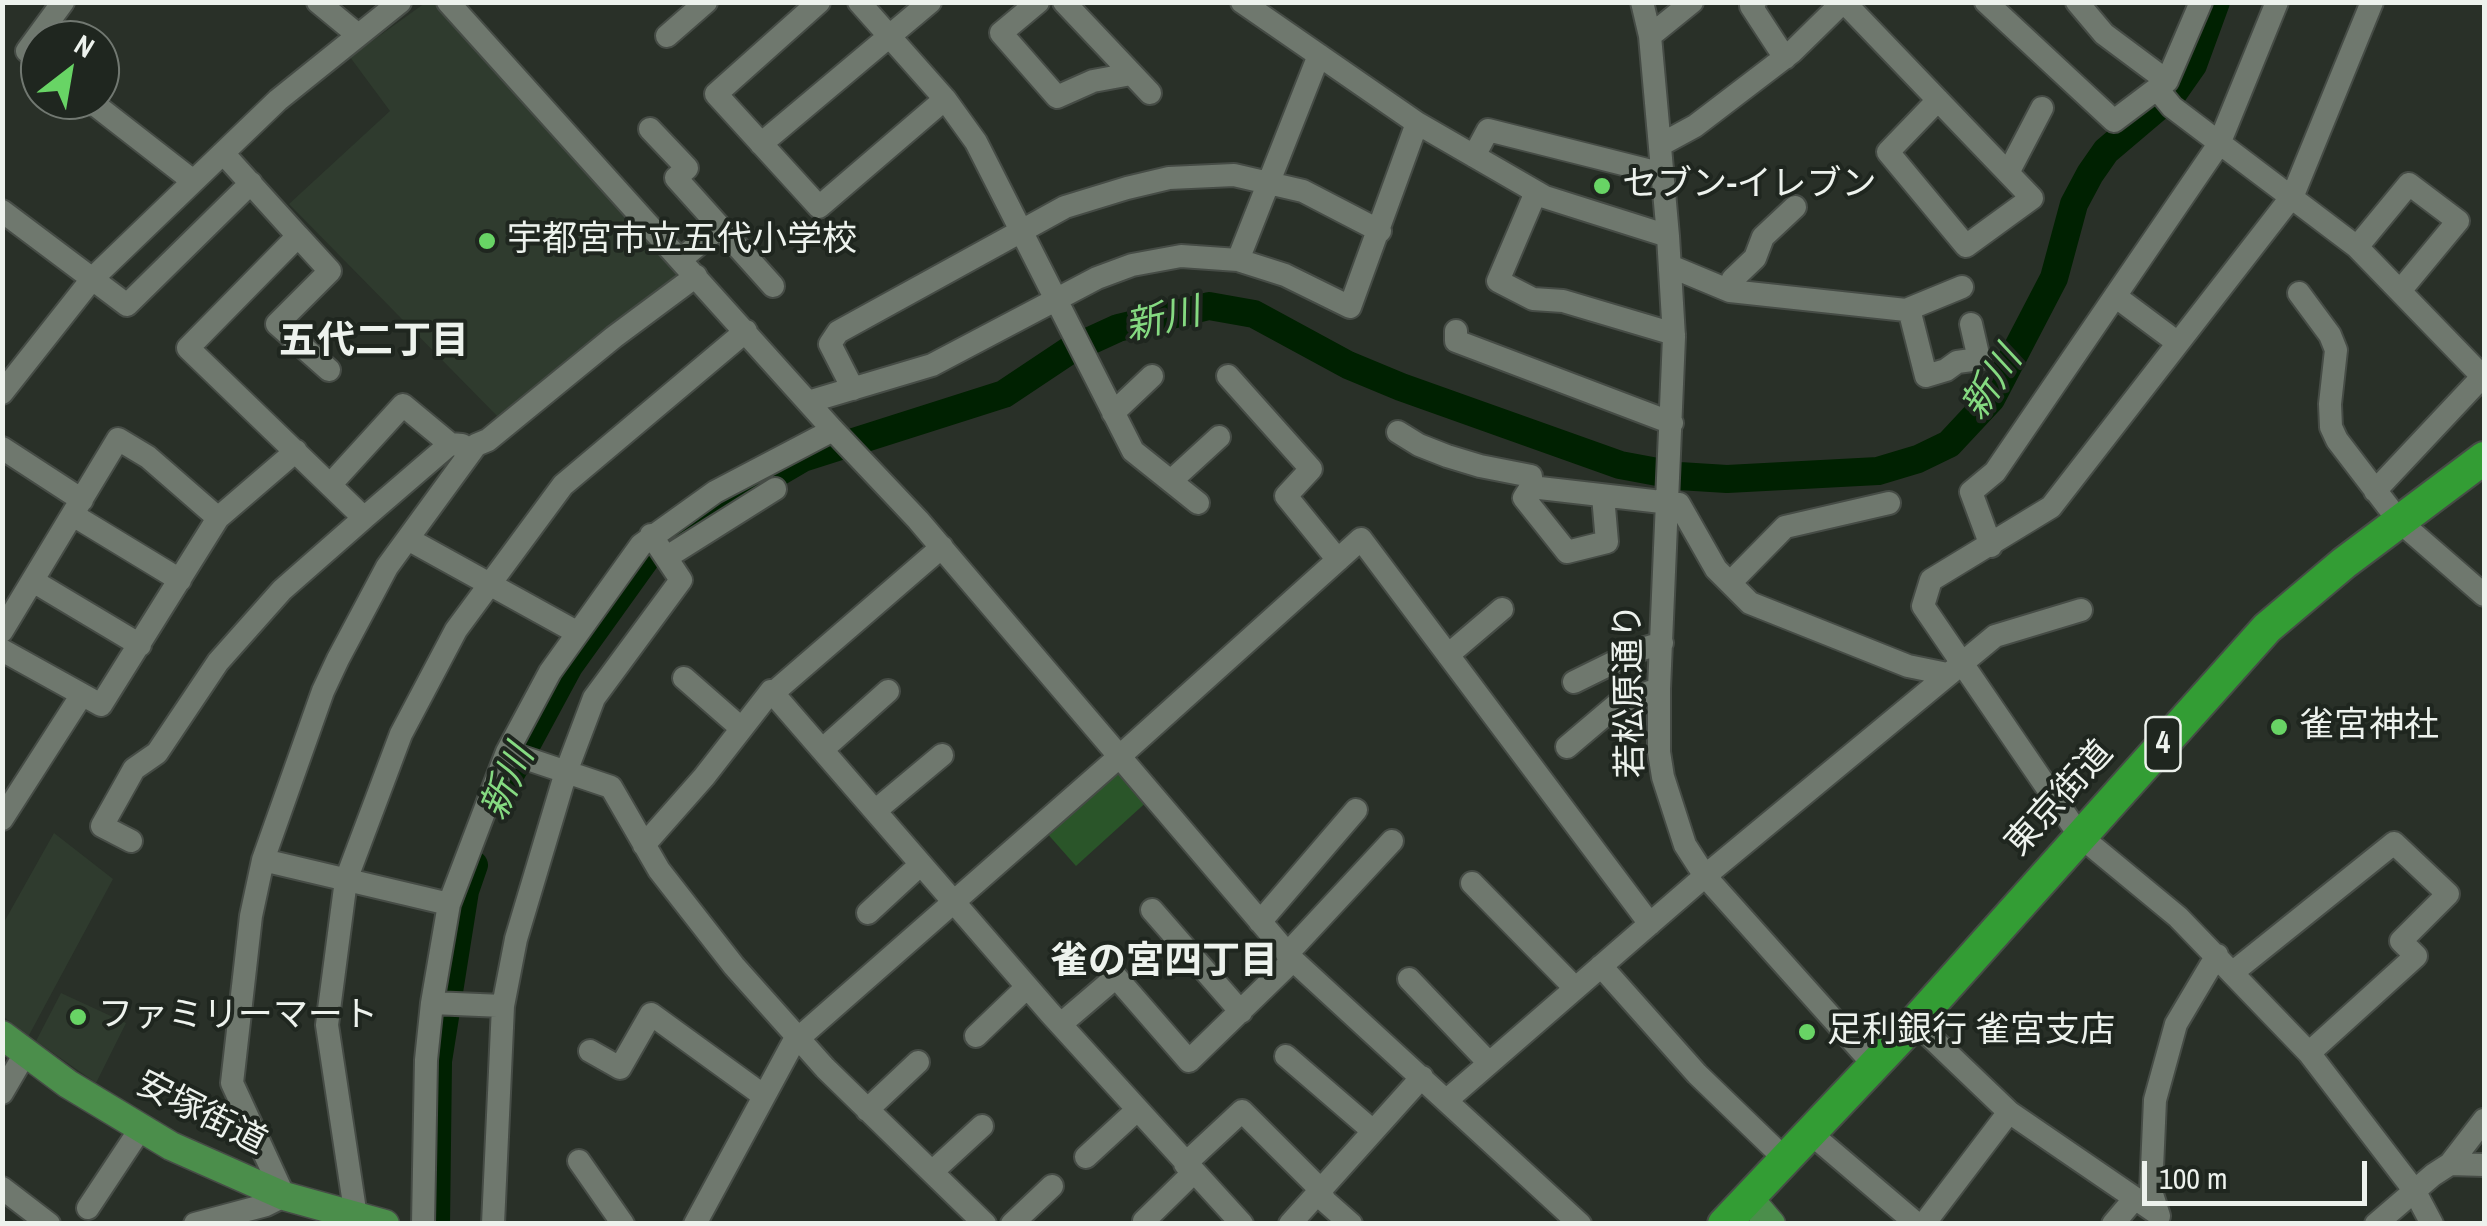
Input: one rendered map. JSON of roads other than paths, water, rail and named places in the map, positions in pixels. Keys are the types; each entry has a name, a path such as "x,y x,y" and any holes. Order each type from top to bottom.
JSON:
{"highway":[{"name":"東京街道","path":"1724,1224 1915,1022 2267,628 2399,520 2484,458"}],"main road":[{"name":"安塚街道","path":"2,1034 68,1084 172,1146 284,1196 375,1222"},
{"path":"1748,1198 1771,1224"}],"street":[{"path":"318,2 358,34"},
{"path":"2,393 92,279 278,100 400,2"},
{"path":"448,2 942,548 1290,957 1580,1224"},
{"path":"667,36 706,2"},
{"path":"819,2 716,94 819,207 944,99"},
{"path":"860,2 976,142 1133,451 1198,503"},
{"path":"761,144 930,2"},
{"path":"1038,2 1001,33 1057,97 1093,81 1132,74"},
{"path":"1064,2 1150,93"},
{"path":"1242,2 1417,123 1536,192 1668,236"},
{"name":"若松原通り","path":"1642,2 1650,36 1674,334 1660,689 1659,752 1663,777 1684,844 1705,876 1874,1066"},
{"path":"1650,36 1692,2"},
{"path":"1755,2 1751,6 1785,58"},
{"path":"1660,145 1695,126 1785,58 1844,2 1938,100 2008,173 2032,198 1966,246 1888,152 1938,100"},
{"path":"1986,2 2114,121 2165,93 2201,2"},
{"path":"2077,2 2104,34 2220,144 2293,195 2357,247 2484,376 2375,491"},
{"path":"1991,546 1971,492 1995,472 2220,144 2276,2"},
{"path":"2372,2 2293,195 2050,507 1931,580 1922,606 1955,668 2080,836 2178,917 2309,1053 2414,1190 2432,1224"},
{"path":"1238,260 1320,55"},
{"path":"2008,173 2042,108"},
{"path":"114,120 192,181"},
{"path":"808,402 946,359 1097,278 1132,265 1180,256 1238,260 1285,275 1350,307 1417,123"},
{"path":"650,128 688,168 676,178 774,286"},
{"path":"1474,156 1488,130 1662,174"},
{"path":"224,153 330,271 277,324 329,370"},
{"path":"853,388 830,344 838,332 1066,207 1169,178 1234,175 1303,192 1380,231"},
{"path":"2,211 127,306 251,184"},
{"path":"2357,247 2410,184 2458,220 2400,291"},
{"path":"1536,192 1498,281 1533,300 1563,301 1674,334"},
{"path":"1737,292 1733,279 1756,258 1763,238 1795,207"},
{"path":"194,1224 266,1206 284,1196 232,1083 251,916 263,860 323,691 388,568 476,446 614,337 689,268 720,228"},
{"path":"298,236 188,348 364,518"},
{"path":"1670,266 1737,292 1909,309 1962,287"},
{"path":"2299,292 2330,335 2336,350 2330,404 2330,427 2336,440 2399,520 2484,596"},
{"path":"2115,296 2178,343"},
{"path":"1909,309 1926,376 1957,362 1979,359 1971,324"},
{"path":"375,1222 326,1025 346,880 408,721 456,630 563,485 746,331"},
{"path":"1456,331 1456,341 1672,423"},
{"path":"1114,412 1152,376"},
{"path":"1228,376 1310,469 1286,496 1338,560"},
{"path":"330,485 403,405 450,444 476,446"},
{"path":"1398,432 1447,456 1530,476 1531,487 1524,498 1567,552 1608,542 1603,496"},
{"path":"1171,481 1219,437"},
{"path":"2,630 118,438 148,457 218,518"},
{"path":"423,1224 426,1060 441,1004 449,904 550,672 578,633 715,492 844,441"},
{"path":"131,841 102,826 134,769 157,754 218,662 282,590 450,444"},
{"path":"2,448 180,580"},
{"path":"2,650 101,705 218,518 296,451"},
{"path":"1531,487 1603,496 1669,482 1716,569 1750,603 1908,666 1955,668"},
{"path":"659,546 721,520 775,490"},
{"path":"1730,583 1785,527 1889,503"},
{"path":"408,539 578,633"},
{"path":"695,1224 798,1039 1361,539 1650,924"},
{"path":"493,1224 503,1006 516,939 566,772 594,698 681,580 659,546"},
{"path":"644,845 770,691 773,693 942,548"},
{"path":"33,581 140,645"},
{"path":"1448,655 1502,608"},
{"path":"1446,1100 1705,876 1995,636 2081,610"},
{"path":"1574,682 1662,643"},
{"path":"684,678 741,728"},
{"path":"1567,746 1620,702 1660,689"},
{"path":"822,750 888,691"},
{"path":"773,693 1027,986 1242,1224"},
{"path":"2,819 81,696"},
{"path":"516,755 611,788 644,845 698,920 798,1039 984,1224"},
{"path":"875,811 942,755"},
{"path":"1260,922 1356,810"},
{"path":"1062,1024 1116,976 1189,1061 1240,1012 1392,841"},
{"path":"2160,1219 2151,1191 2155,1100 2176,1024 2224,964 2394,844 2448,894 2400,941 2416,956 2309,1053"},
{"path":"263,860 449,904"},
{"path":"868,913 922,864"},
{"path":"1472,883 1576,988"},
{"path":"1152,910 1240,1012"},
{"path":"1602,966 1697,1074 1785,1159"},
{"path":"1408,979 1489,1063"},
{"path":"976,1036 1027,986"},
{"path":"441,1004 503,1006"},
{"path":"590,1052 620,1068 651,1014 764,1096"},
{"path":"1915,1022 2010,1112 2160,1219"},
{"path":"2,1092 26,1052"},
{"path":"1286,1056 1373,1131"},
{"path":"868,1110 918,1062"},
{"path":"1290,1224 1422,1077"},
{"path":"1086,1157 1137,1110"},
{"path":"1144,1221 1242,1111 1351,1224"},
{"path":"1809,1132 1924,1223 2010,1112"},
{"path":"2376,1224 2450,1164 2484,1120"},
{"path":"932,1172 982,1126"},
{"path":"88,1208 141,1128"},
{"path":"579,1161 622,1224"},
{"path":"2450,1164 2484,1164"},
{"path":"1012,1224 1052,1186"},
{"path":"2,1188 49,1224"},
{"path":"2113,1224 2135,1198"}],"waterway":[{"name":"新川","path":"508,779 569,666 650,553 692,523 803,458 1004,394 1070,350 1118,328 1209,306 1254,314 1348,365 1401,387 1620,465 1679,476 1727,479 1878,471 1918,459 1949,444 1991,399 2054,278 2074,204 2090,174 2106,151 2172,95 2193,65 2216,2"},
{"name":"新川","path":"436,1224 438,1061 465,891 474,865"}],"place":[{"name":"セブン-イレブン","path":"1602,186"},
{"name":"宇都宮市立五代小学校","path":"487,241"},
{"name":"雀宮神社","path":"2279,727"},
{"name":"ファミリーマート","path":"78,1017"},
{"name":"足利銀行 雀宮支店","path":"1807,1032"}],"district":[{"name":"五代二丁目","path":"374,343"},
{"name":"雀の宮四丁目","path":"1164,963"}]}
